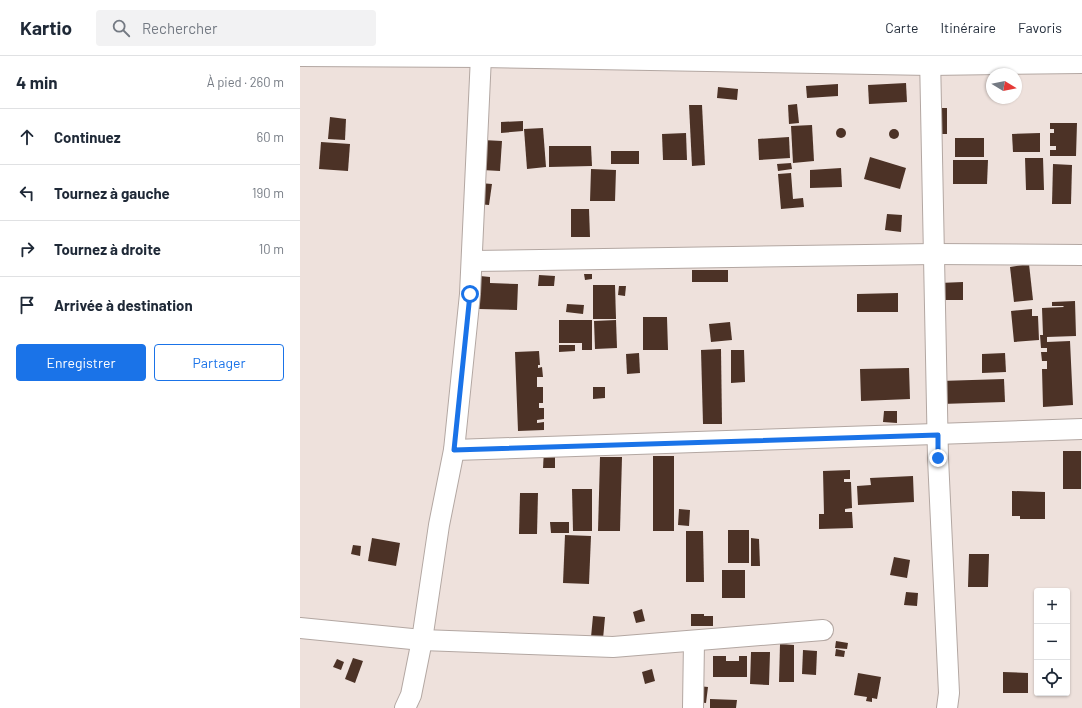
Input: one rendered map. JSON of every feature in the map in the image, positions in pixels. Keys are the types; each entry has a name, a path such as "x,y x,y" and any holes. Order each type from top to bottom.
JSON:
{"street":[{"path":"300,56 930,60 1082,63"},
{"path":"405,708 411,695 422,640 439,525 454,450 470,294 481,56"},
{"path":"930,60 938,435 949,693 948,708"},
{"path":"472,261 934,254 1082,255"},
{"path":"454,450 1082,429"},
{"path":"300,628 422,640 613,647 823,630"},
{"path":"693,708 694,641"}],"building":[{"path":"906,83 907,102 869,104 868,85"},
{"path":"838,84 838,96 807,98 806,86"},
{"path":"718,87 738,89 737,100 717,98"},
{"path":"797,104 799,123 789,124 788,105"},
{"path":"689,105 702,105 705,165 692,166"},
{"path":"934,108 947,108 947,134 934,134"},
{"path":"330,117 346,119 345,140 328,139"},
{"path":"523,121 523,131 501,133 501,122"},
{"path":"1050,123 1077,123 1076,156 1050,156 1050,150 1056,150 1056,146 1050,146 1050,133 1054,133 1054,129 1050,129"},
{"path":"812,125 814,161 793,163 791,126"},
{"path":"543,128 546,167 527,169 524,129"},
{"path":"839,128 843,128 845,129 845,137 839,138 836,135 836,131"},
{"path":"892,129 896,129 898,130 898,138 892,139 889,136 889,132"},
{"path":"686,133 687,160 663,160 662,134"},
{"path":"1040,133 1040,152 1013,152 1012,134"},
{"path":"789,137 790,158 759,160 758,139"},
{"path":"955,138 984,138 984,157 955,157"},
{"path":"483,140 502,141 500,171 482,170"},
{"path":"321,142 350,144 348,171 319,169"},
{"path":"549,146 591,146 592,166 549,167"},
{"path":"611,151 639,151 639,164 611,164"},
{"path":"870,157 906,168 900,189 864,179"},
{"path":"1025,158 1043,158 1044,190 1026,190"},
{"path":"953,160 988,160 987,184 953,184"},
{"path":"791,163 792,169 778,171 777,164"},
{"path":"1053,164 1072,165 1071,204 1052,204"},
{"path":"841,168 842,187 810,188 810,170"},
{"path":"591,169 616,170 615,201 590,201"},
{"path":"791,173 793,199 803,198 804,207 781,209 778,174"},
{"path":"480,183 492,184 489,205 478,204"},
{"path":"571,209 589,209 590,237 571,237"},
{"path":"887,214 902,215 901,232 885,230"},
{"path":"1029,264 1033,300 1014,302 1010,267"},
{"path":"692,270 728,270 728,282 692,282"},
{"path":"584,274 592,274 592,279 585,280"},
{"path":"539,275 555,276 554,286 538,286"},
{"path":"480,276 490,277 490,283 518,284 517,310 479,309"},
{"path":"963,282 963,300 939,300 939,283"},
{"path":"593,285 615,285 616,319 593,319"},
{"path":"619,286 626,286 625,296 618,295"},
{"path":"898,293 898,312 857,312 857,294"},
{"path":"1075,301 1076,336 1047,337 1047,342 1070,341 1073,405 1043,407 1042,369 1047,369 1047,361 1042,361 1041,352 1047,352 1047,348 1041,348 1040,335 1043,335 1042,308 1064,307 1052,306 1052,302"},
{"path":"567,304 584,305 583,314 566,312"},
{"path":"1032,309 1032,316 1038,316 1039,340 1014,342 1011,311"},
{"path":"643,317 667,317 668,350 643,350"},
{"path":"559,320 592,320 592,350 582,350 582,343 559,343"},
{"path":"616,320 617,348 595,349 594,321"},
{"path":"730,322 732,340 711,342 709,324"},
{"path":"559,345 575,345 575,351 559,352"},
{"path":"721,349 722,424 703,424 701,350"},
{"path":"731,350 744,350 745,382 731,383"},
{"path":"539,351 540,365 538,365 538,368 542,367 543,377 537,377 537,387 543,387 543,403 539,403 539,408 544,408 544,419 537,420 537,423 544,422 544,430 518,431 515,352"},
{"path":"639,353 640,373 627,374 626,354"},
{"path":"1005,353 1006,372 982,373 982,354"},
{"path":"909,368 910,399 861,401 860,369"},
{"path":"1004,379 1005,402 941,404 940,381"},
{"path":"593,387 605,387 605,398 593,399"},
{"path":"884,411 897,411 897,423 883,422"},
{"path":"544,450 555,450 555,468 543,468"},
{"path":"1063,451 1081,451 1081,489 1063,489"},
{"path":"653,456 674,456 674,531 653,531"},
{"path":"600,457 622,457 620,531 598,531"},
{"path":"850,470 850,479 844,479 844,482 851,482 852,508 845,509 845,512 852,512 853,528 819,529 819,514 824,514 823,471"},
{"path":"913,476 914,502 858,505 857,486 871,485 870,478"},
{"path":"572,489 592,489 592,531 573,531"},
{"path":"1012,491 1045,492 1045,519 1020,519 1020,516 1012,516"},
{"path":"520,493 538,493 537,534 519,534"},
{"path":"679,509 690,510 689,526 678,525"},
{"path":"550,522 569,522 569,533 551,533"},
{"path":"728,530 749,530 749,563 728,563"},
{"path":"686,531 703,531 704,582 686,582"},
{"path":"565,535 591,536 589,584 563,583"},
{"path":"372,538 400,543 396,566 368,561"},
{"path":"751,538 759,539 760,566 751,566"},
{"path":"353,545 361,546 360,556 351,554"},
{"path":"969,554 989,554 988,587 968,587"},
{"path":"894,557 910,560 907,578 890,575"},
{"path":"722,570 745,570 745,598 722,598"},
{"path":"906,592 918,593 917,606 904,605"},
{"path":"642,609 645,621 636,623 633,612"},
{"path":"691,614 713,616 713,626 691,626"},
{"path":"593,616 605,617 603,639 591,637"},
{"path":"836,641 848,643 847,649 835,648"},
{"path":"780,644 794,645 794,682 779,682"},
{"path":"836,649 845,651 844,657 835,656"},
{"path":"803,650 817,651 816,675 802,674"},
{"path":"751,652 770,652 769,685 750,684"},
{"path":"713,656 726,656 726,661 739,661 739,656 747,656 747,677 713,677"},
{"path":"353,658 363,661 355,683 345,679"},
{"path":"337,659 344,662 341,670 333,667"},
{"path":"652,669 655,681 645,684 642,672"},
{"path":"1003,672 1028,673 1028,693 1003,693"},
{"path":"858,673 881,677 877,699 872,698 872,702 866,701 867,697 854,695"},
{"path":"698,686 708,687 706,703 696,702"},
{"path":"710,699 737,700 736,708 710,708"}],"route":[{"path":"470,294 454,450 938,435 938,458"}]}
